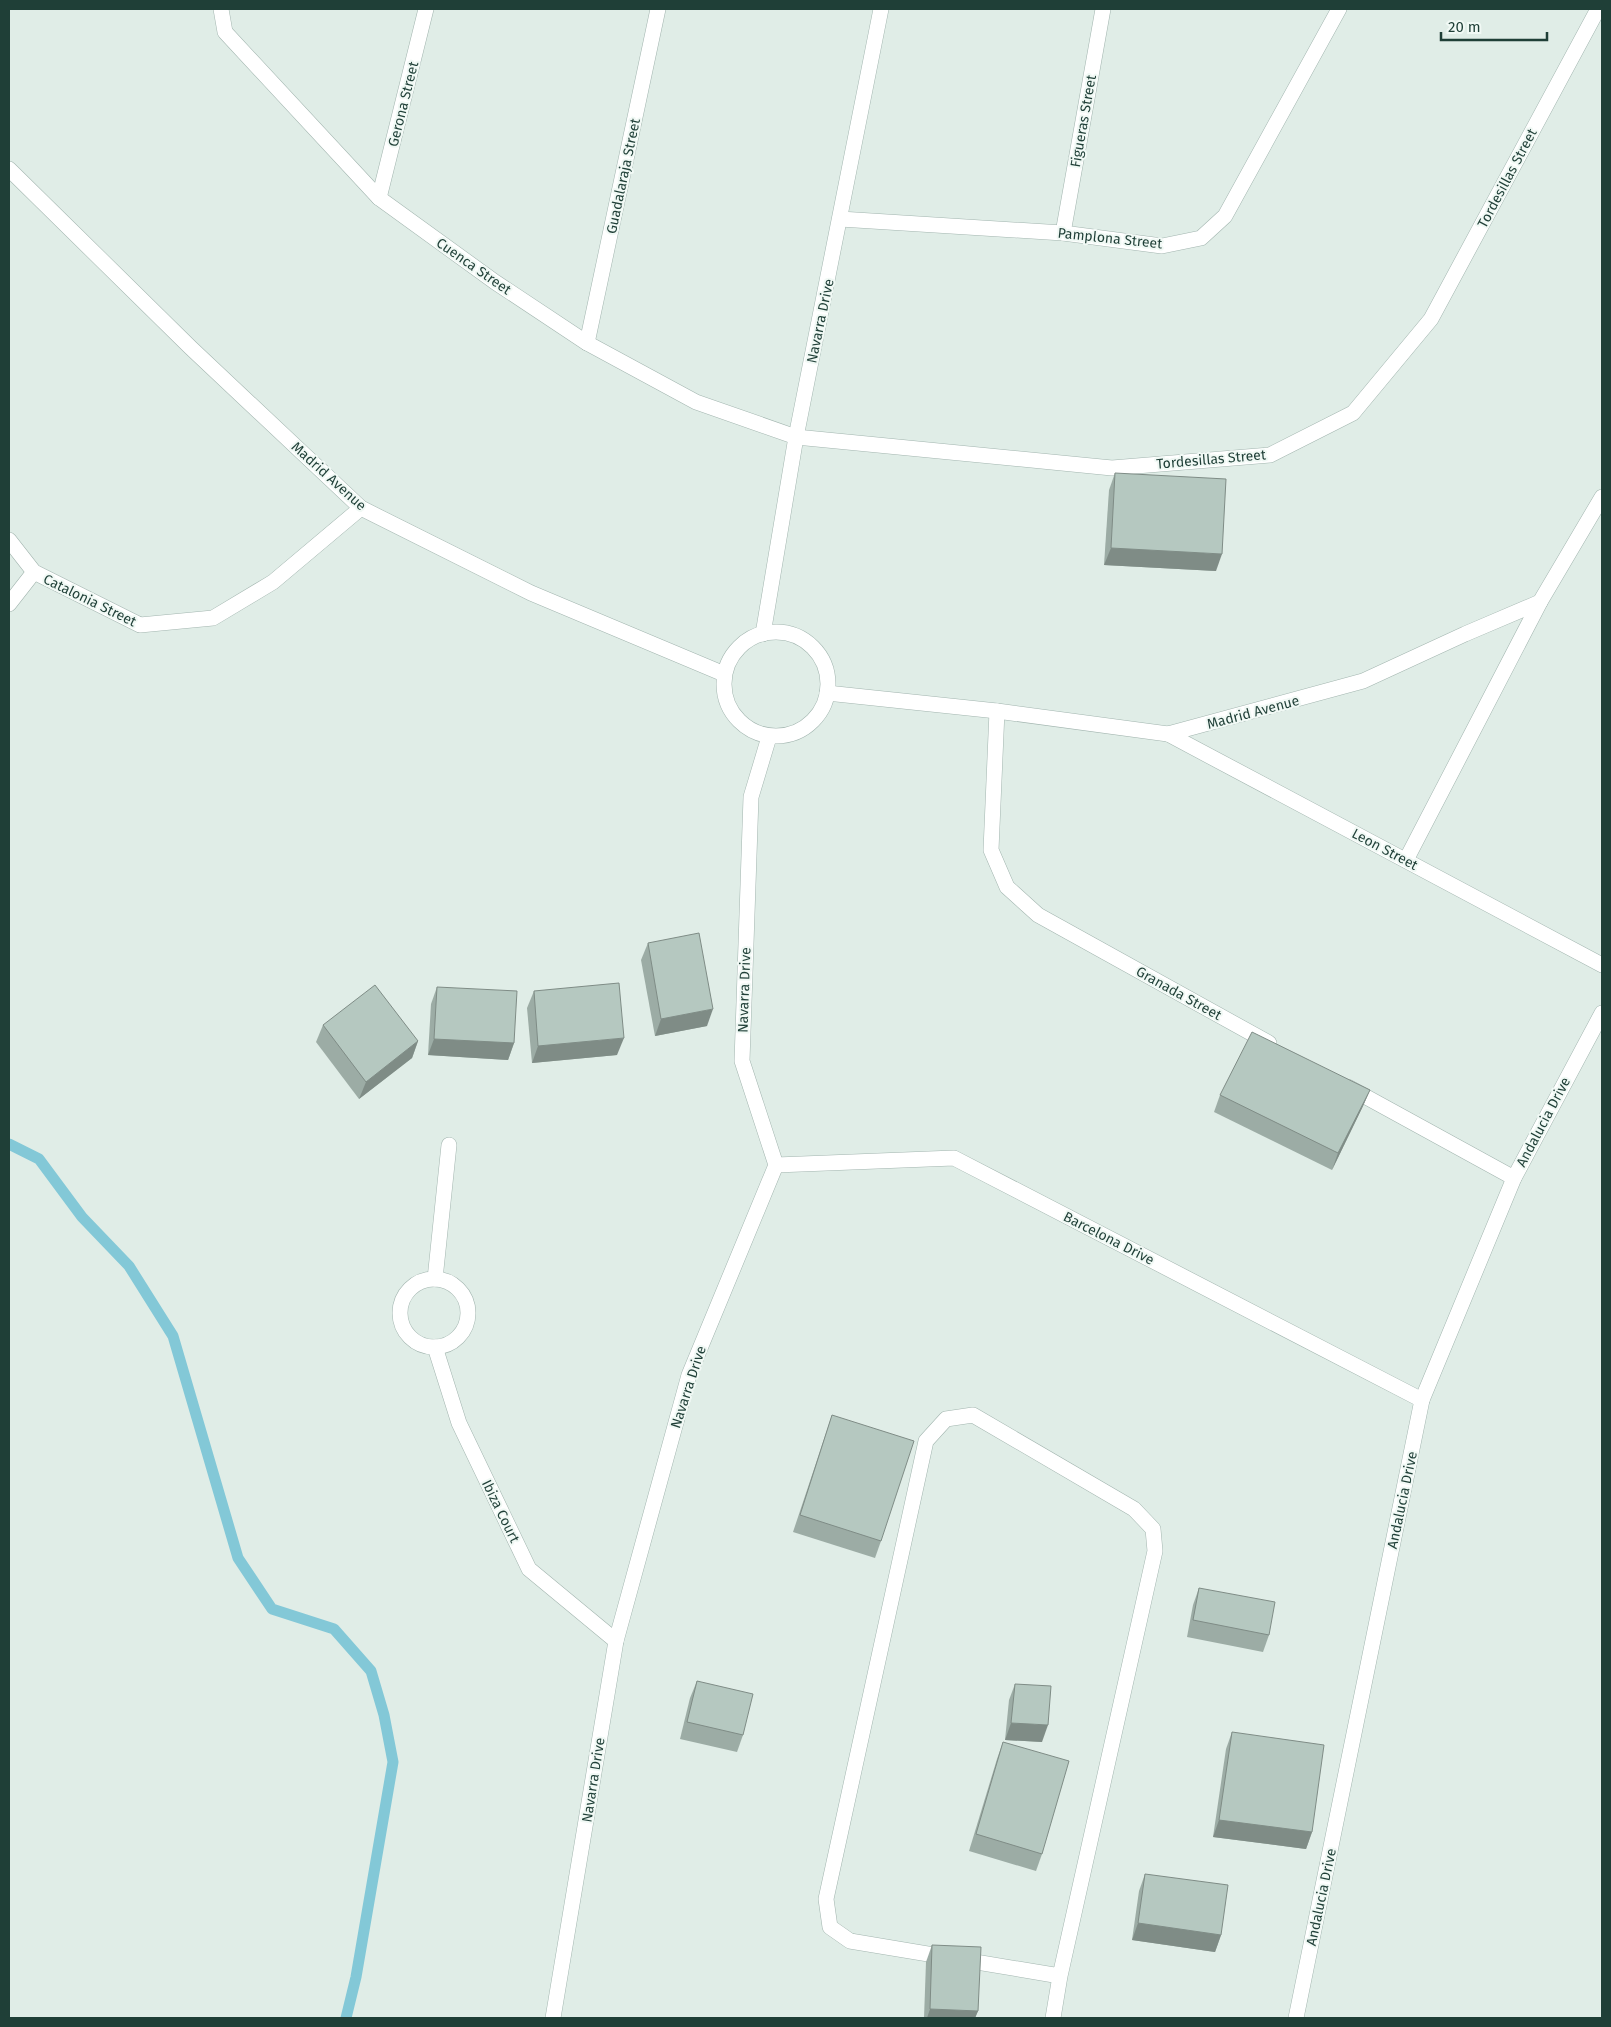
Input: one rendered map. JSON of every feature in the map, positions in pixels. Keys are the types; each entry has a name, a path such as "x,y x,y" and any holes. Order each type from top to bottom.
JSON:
{"street":[{"name":"Cuenca Street","path":"221,9 225,32 379,198 495,282 587,343 696,402 796,437"},
{"name":"Gerona Street","path":"379,198 426,9"},
{"name":"Guadalaraja Street","path":"587,343 658,9"},
{"name":"Navarra Drive","path":"763,634 796,437 882,9"},
{"name":"Figueras Street","path":"1064,233 1103,9"},
{"name":"Pamplona Street","path":"840,219 1064,233 1162,246 1201,238 1225,216 1339,9"},
{"name":"Tordesillas Street","path":"796,437 1112,468 1270,455 1353,413 1431,319 1598,9"},
{"name":"Madrid Avenue","path":"9,169 191,348 361,508 531,592 724,674"},
{"path":"1406,860 1540,602 1602,497"},
{"name":"Catalonia Street","path":"9,540 34,572 140,625 213,618 273,582 361,508"},
{"path":"9,604 34,572"},
{"name":"Madrid Avenue","path":"827,693 997,711 1168,734 1364,682 1465,634 1540,602"},
{"path":"780,632 797,636 811,646 822,659 827,675 827,693 822,708 813,721 800,730 786,736 770,737 753,732 738,722 728,708 723,691 724,674 729,660 738,648 749,639 763,634 780,632"},
{"name":"Granada Street","path":"997,711 992,850 1007,887 1038,916 1280,1049"},
{"name":"Leon Street","path":"1168,734 1602,965"},
{"name":"Navarra Drive","path":"554,2018 616,1641 689,1375 776,1165 742,1061 751,797 770,737"},
{"name":"Andalucia Drive","path":"1296,2018 1422,1400 1514,1178 1602,1013"},
{"path":"1332,1078 1514,1178"},
{"path":"435,1279 449,1145"},
{"name":"Barcelona Drive","path":"776,1165 954,1158 1422,1400"},
{"path":"435,1279 447,1281 457,1287 464,1296 468,1307 468,1319 464,1330 456,1338 446,1345 435,1347 424,1345 406,1333 401,1324 400,1313 402,1302 407,1292 414,1285 424,1280 435,1279"},
{"name":"Ibiza Court","path":"435,1347 459,1423 529,1569 616,1641"},
{"path":"1053,2018 1060,1976 1155,1551 1153,1529 1134,1509 974,1415 946,1419 926,1441 826,1899 830,1927 850,1941 1060,1976"}],"building":[{"path":"1115,473 1226,479 1222,554 1111,548"},
{"path":"699,933 713,1009 661,1019 648,943"},
{"path":"619,983 624,1038 538,1046 534,991"},
{"path":"375,985 418,1041 366,1082 323,1025"},
{"path":"437,987 517,991 514,1043 434,1039"},
{"path":"1252,1032 1370,1090 1338,1153 1220,1095"},
{"path":"832,1415 914,1441 881,1541 800,1515"},
{"path":"1199,1588 1275,1602 1269,1635 1193,1620"},
{"path":"697,1681 753,1694 743,1735 687,1722"},
{"path":"1015,1684 1051,1686 1048,1725 1011,1723"},
{"path":"1232,1732 1324,1745 1312,1832 1219,1820"},
{"path":"1003,1742 1069,1761 1042,1854 976,1834"},
{"path":"1145,1874 1228,1885 1221,1935 1138,1923"},
{"path":"932,1945 981,1947 978,2011 930,2009"}],"waterway":[{"path":"9,1144 39,1159 82,1217 129,1266 173,1336 238,1558 272,1609 334,1629 371,1671 384,1715 393,1762 356,1977 346,2018"}]}
